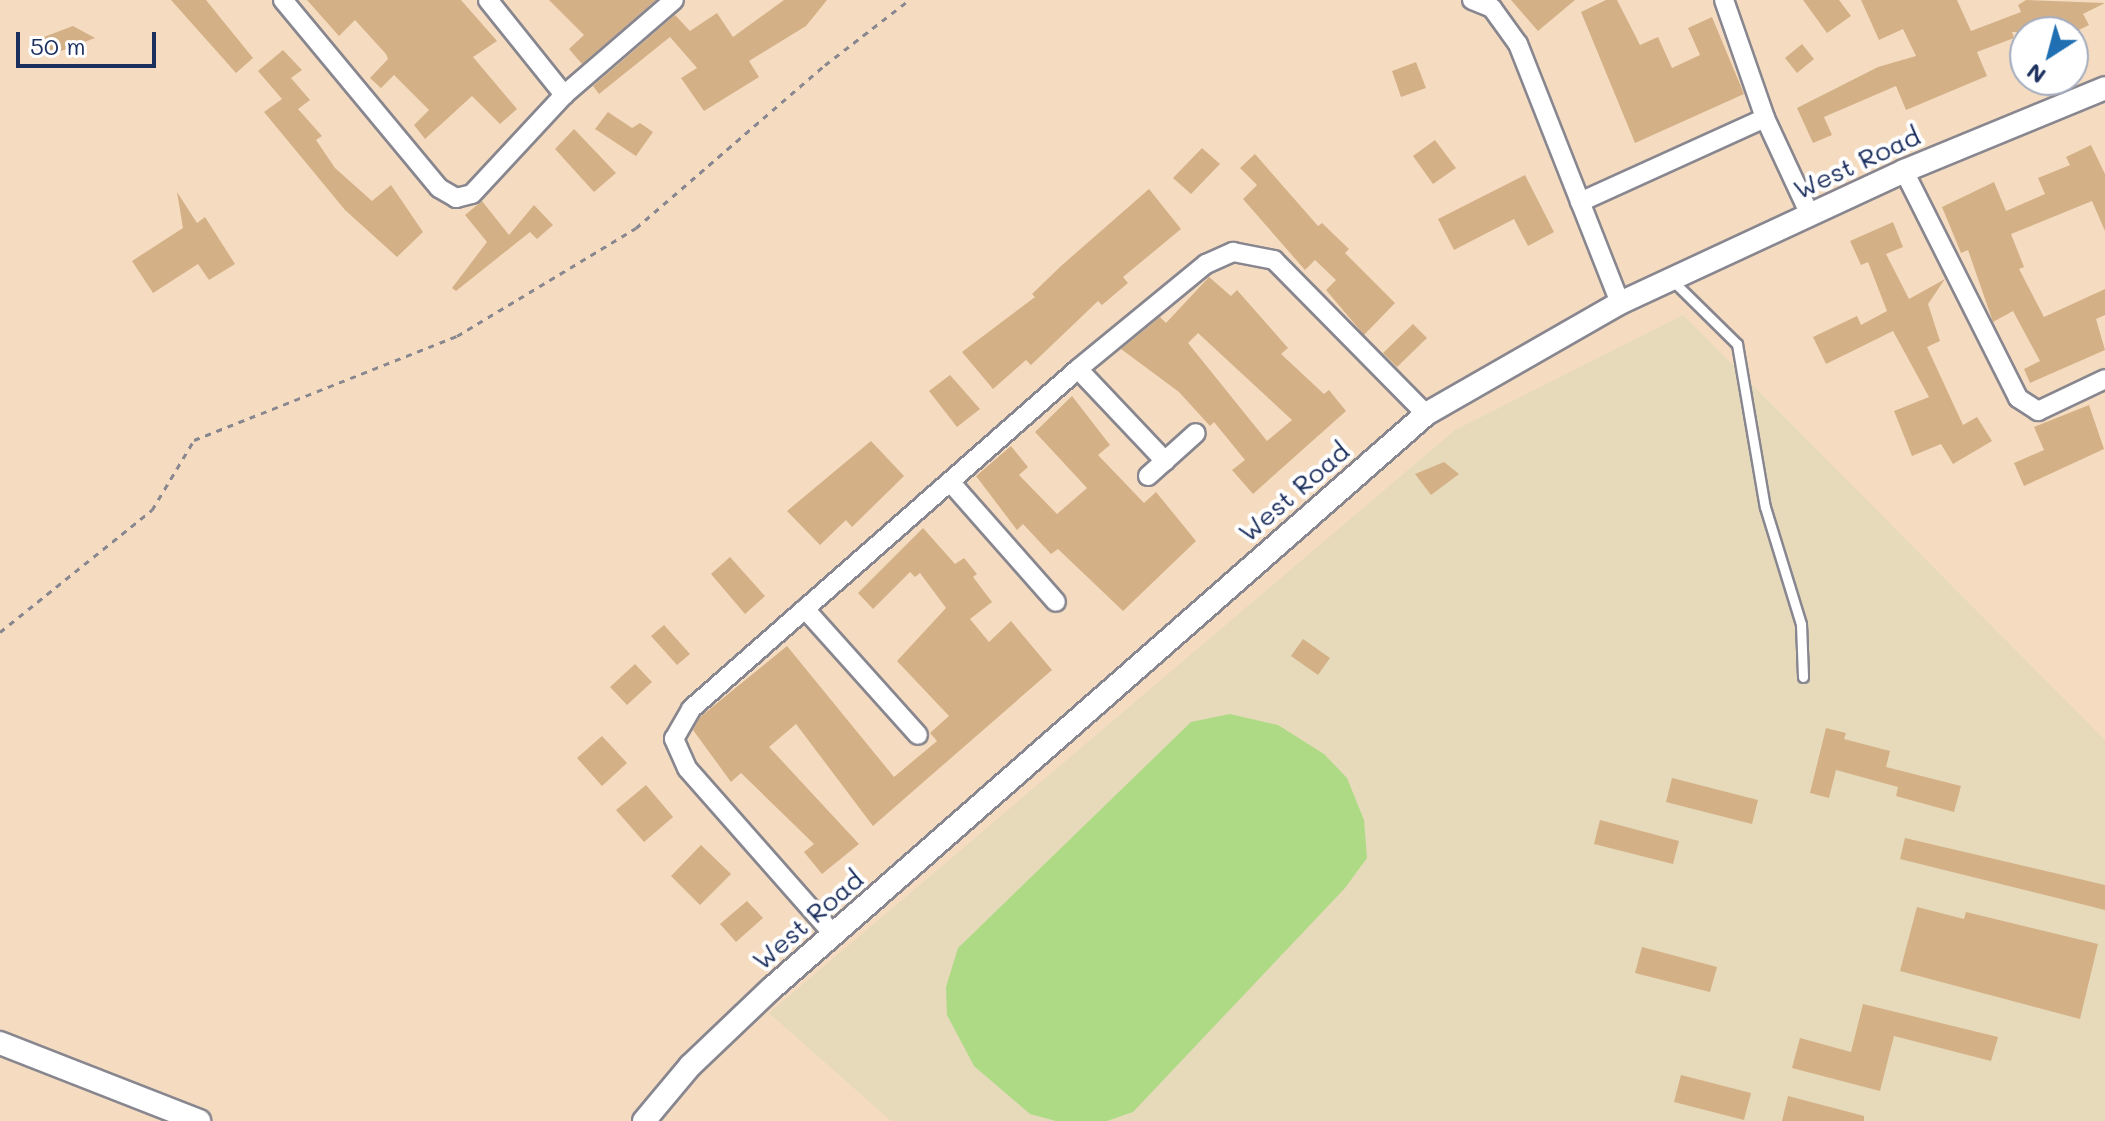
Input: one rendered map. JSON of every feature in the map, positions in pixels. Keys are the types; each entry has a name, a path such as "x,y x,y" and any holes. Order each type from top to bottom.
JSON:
{"street":[{"path":"283,0 439,188 456,198 472,194 564,95 674,0"},
{"path":"488,0 564,95"},
{"path":"1472,0 1492,8 1518,44 1620,303"},
{"path":"1724,0 1765,118 1810,215"},
{"name":"West Road","path":"644,1121 690,1066 834,935 1426,414 1620,303 1904,171 2105,88"},
{"path":"1580,202 1765,118"},
{"path":"1904,171 2018,398 2038,411 2105,379"},
{"path":"834,935 687,768 674,739 691,709 952,484 1078,369 1206,264 1233,252 1256,253 1274,260 1318,301 1426,414"},
{"path":"1078,369 1165,461"},
{"path":"1148,476 1196,433"},
{"path":"952,484 1056,602"},
{"path":"805,609 918,735"},
{"path":"0,1043 199,1121"}],"lane":[{"path":"1672,280 1737,344 1765,507 1801,624 1803,677"}],"path":[{"path":"0,632 152,510 194,440 457,336 636,228 825,65 909,0"}],"shaded area":[{"path":"1683,315 2105,740 2105,1121 891,1121 769,1013 1455,430"}],"green space":[{"path":"1230,714 1278,725 1324,754 1347,778 1364,820 1367,858 1345,888 1133,1112 1107,1121 1056,1121 1030,1114 974,1066 947,1015 946,987 958,948 1191,722"}],"building":[{"path":"171,0 206,0 253,58 236,73"},
{"path":"307,0 461,0 497,41 473,57 517,109 500,124 472,96 425,139 414,125 429,110 394,75 381,88 370,78 388,59 386,54 355,20 339,36"},
{"path":"549,0 656,0 582,64 569,49 584,35"},
{"path":"784,0 827,0 806,26 749,61 759,77 704,111 681,78 697,68 670,37 599,94 593,86 675,15 690,31 717,13 733,37"},
{"path":"1511,0 1575,0 1538,31"},
{"path":"1606,0 1617,0 1640,45 1658,37 1672,68 1700,55 1688,28 1712,17 1744,94 1635,143 1581,12"},
{"path":"1803,0 1839,0 1851,16 1827,33"},
{"path":"1861,0 1957,0 1971,31 2009,17 2009,40 1977,52 1987,76 1906,110 1896,86 1824,117 1832,135 1813,143 1797,108 1878,67 1916,56 1903,29 1879,40"},
{"path":"2026,0 2105,3 2083,14 2010,16 2021,12 2018,5"},
{"path":"73,26 95,38 48,56 41,38"},
{"path":"1802,44 1814,59 1797,73 1785,58"},
{"path":"283,50 302,70 291,78 310,100 298,109 322,136 316,140 335,168 372,201 391,185 423,232 397,257 345,210 264,112 282,99 258,71"},
{"path":"1416,62 1426,88 1401,97 1392,71"},
{"path":"608,112 632,128 640,123 653,132 636,156 595,129"},
{"path":"574,129 616,173 594,192 555,149"},
{"path":"1435,140 1456,168 1433,184 1413,156"},
{"path":"2091,145 2105,174 2105,231 2092,201 2011,234 2024,267 2019,269 2044,317 2105,289 2105,315 2096,319 2105,350 2030,383 2024,369 2040,361 2013,311 1993,322 1968,250 1961,253 1942,207 1994,182 2006,211 2045,194 2038,178 2070,165 2066,157"},
{"path":"1202,148 1220,164 1191,194 1173,178"},
{"path":"1255,154 1318,226 1322,223 1349,249 1345,253 1395,303 1364,335 1326,290 1336,280 1315,260 1305,270 1243,199 1257,185 1240,168"},
{"path":"1525,175 1554,232 1528,246 1514,219 1454,250 1438,219"},
{"path":"1149,189 1181,229 1123,277 1128,283 1102,305 1098,301 1031,365 1026,360 993,389 962,352 1035,297 1032,294 1061,266"},
{"path":"177,192 197,223 205,217 235,264 209,280 198,264 153,293 132,261 183,228"},
{"path":"482,201 509,235 534,205 553,225 537,239 530,232 456,291 452,288 487,242 465,215"},
{"path":"1893,222 1903,247 1886,254 1909,299 1945,279 1928,304 1940,341 1927,347 1963,425 1977,417 1992,441 1953,464 1941,444 1912,456 1894,411 1929,397 1893,331 1826,364 1813,337 1857,316 1861,325 1887,311 1868,262 1861,265 1850,241"},
{"path":"1209,277 1231,296 1237,290 1288,348 1281,354 1324,394 1329,390 1346,411 1253,494 1232,470 1245,460 1214,422 1210,426 1179,392 1121,349 1160,317 1166,323","holes":["1198,333 1292,420 1267,441 1188,343"]},
{"path":"1413,324 1427,338 1397,367 1383,353"},
{"path":"950,375 980,409 957,427 929,391"},
{"path":"1072,396 1110,445 1098,455 1144,503 1156,492 1196,541 1123,611 1058,549 1051,554 1023,524 1017,530 976,476 1011,446 1028,467 1019,475 1057,514 1087,488 1035,432"},
{"path":"2089,405 2104,449 2024,486 2014,463 2044,450 2034,427"},
{"path":"871,441 904,476 852,527 846,520 820,545 787,511"},
{"path":"1444,462 1459,474 1431,495 1415,474"},
{"path":"923,528 955,564 964,558 977,574 973,577 992,602 970,619 989,642 1011,621 1052,670 873,826 796,724 769,747 859,844 822,874 804,852 814,844 741,773 731,782 693,730 700,717 787,646 894,777 937,741 930,733 949,716 897,661 946,608 920,573 915,577 910,572 873,609 858,593"},
{"path":"730,557 765,596 745,614 711,574"},
{"path":"664,625 690,654 677,665 651,636"},
{"path":"1303,639 1330,658 1318,675 1291,656"},
{"path":"635,664 652,682 627,705 610,687"},
{"path":"1826,728 1846,733 1844,739 1890,751 1886,767 1961,786 1954,812 1896,796 1898,787 1836,770 1829,798 1810,793"},
{"path":"602,736 627,763 602,786 577,758"},
{"path":"1672,778 1758,800 1752,824 1666,802"},
{"path":"646,785 673,817 644,842 616,810"},
{"path":"1600,820 1679,841 1673,864 1594,844"},
{"path":"1905,838 2105,885 2105,910 1900,859"},
{"path":"701,845 731,874 700,905 671,876"},
{"path":"747,901 763,918 736,942 720,924"},
{"path":"1917,907 1964,919 1966,912 2098,944 2080,1019 1900,971"},
{"path":"1642,947 1717,967 1710,992 1635,973"},
{"path":"1863,1004 1998,1037 1991,1061 1894,1036 1880,1091 1792,1068 1800,1038 1851,1052"},
{"path":"1681,1075 1751,1093 1744,1120 1674,1102"},
{"path":"1788,1096 1864,1116 1864,1121 1782,1121"}]}
